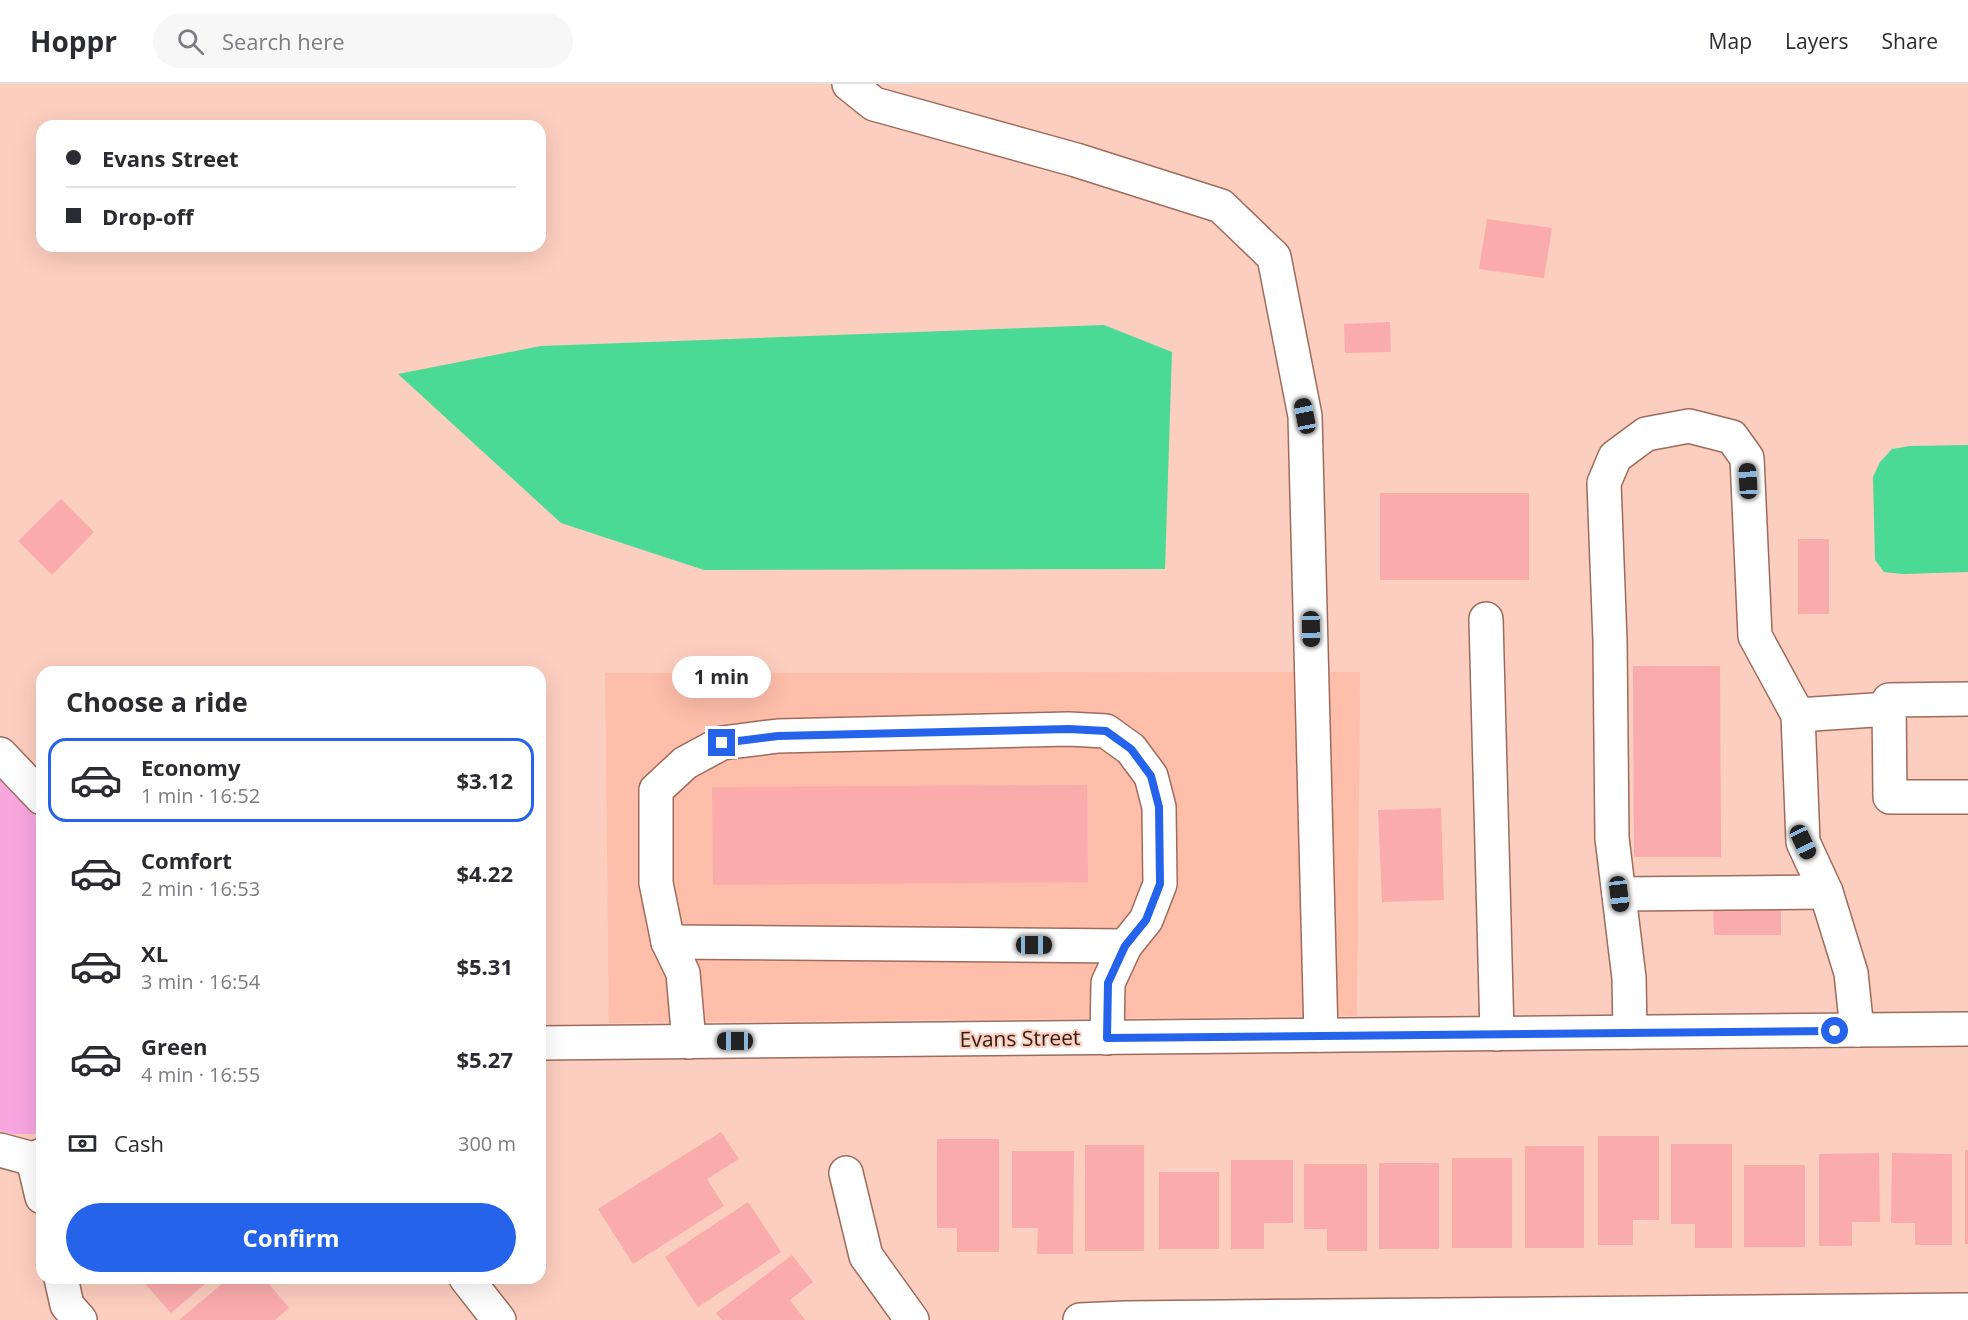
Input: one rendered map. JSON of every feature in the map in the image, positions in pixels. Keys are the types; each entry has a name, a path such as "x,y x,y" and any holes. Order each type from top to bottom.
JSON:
{"street":[{"path":"849,84 874,104 1076,160 1221,206 1274,257 1305,416 1321,1035"},
{"path":"1630,1032 1629,978 1612,838 1610,641 1604,483 1615,457 1646,434 1689,426 1732,436 1747,458 1755,636 1798,715 1803,842 1826,892 1851,973 1857,1030"},
{"path":"1486,619 1497,1034"},
{"path":"1968,699 1889,700 1890,797 1968,797"},
{"path":"1798,715 1889,709"},
{"path":"689,1042 682,973 668,942 656,883 656,790 685,763 722,743 778,736 1069,729 1106,731 1131,749 1151,776 1159,807 1160,884 1146,920 1125,946 1108,983 1107,1038"},
{"path":"0,754 36,792"},
{"path":"1619,894 1826,892"},
{"path":"668,942 1125,946"},
{"name":"Evans Street","path":"546,1043 1968,1029"},
{"path":"0,1150 36,1157"},
{"path":"846,1173 866,1256 912,1320"},
{"path":"62,1284 67,1305 81,1320"},
{"path":"471,1284 499,1320"},
{"path":"1080,1320 1172,1317 1968,1310"}],"shaded area":[{"path":"1104,325 1172,352 1165,569 704,570 561,523 398,374 541,346"},
{"path":"1968,445 1968,572 1903,574 1884,572 1875,560 1873,477 1880,462 1892,449 1910,446"},
{"path":"1360,672 1357,1016 609,1023 605,673"},
{"path":"0,779 36,817 36,1134 12,1134 0,1131"}],"building":[{"path":"1487,219 1552,228 1544,278 1479,269"},
{"path":"1390,322 1391,352 1345,353 1344,324"},
{"path":"1380,493 1529,493 1529,580 1380,580"},
{"path":"61,499 94,532 52,575 18,541"},
{"path":"1798,539 1829,539 1829,614 1798,614"},
{"path":"1633,666 1720,666 1721,857 1634,857"},
{"path":"1087,785 1088,882 713,885 712,787"},
{"path":"1441,808 1444,900 1382,902 1378,810"},
{"path":"1781,898 1781,935 1714,935 1713,899"},
{"path":"721,1132 739,1159 707,1179 724,1206 633,1264 598,1209"},
{"path":"1598,1136 1659,1136 1659,1220 1633,1220 1633,1245 1598,1245"},
{"path":"937,1139 999,1139 999,1252 957,1252 957,1228 937,1228"},
{"path":"1671,1144 1732,1144 1732,1248 1695,1248 1695,1224 1671,1224"},
{"path":"1085,1145 1144,1145 1144,1251 1085,1251"},
{"path":"1525,1146 1584,1146 1584,1248 1525,1248"},
{"path":"1965,1150 1968,1150 1968,1244 1965,1244"},
{"path":"1012,1151 1074,1151 1073,1254 1037,1254 1038,1228 1012,1228"},
{"path":"1879,1153 1880,1222 1852,1222 1852,1246 1819,1246 1819,1154"},
{"path":"1892,1153 1952,1154 1952,1245 1915,1245 1915,1223 1891,1223"},
{"path":"1452,1158 1512,1158 1512,1248 1452,1248"},
{"path":"1231,1160 1293,1160 1293,1223 1264,1223 1264,1249 1231,1249"},
{"path":"1379,1163 1439,1163 1439,1249 1379,1249"},
{"path":"1304,1164 1367,1164 1367,1251 1327,1251 1327,1229 1304,1229"},
{"path":"1744,1165 1805,1165 1805,1247 1744,1247"},
{"path":"1159,1172 1219,1172 1219,1249 1159,1249"},
{"path":"748,1202 781,1252 698,1307 665,1257"},
{"path":"792,1255 813,1282 790,1300 805,1320 722,1320 716,1313"},
{"path":"145,1284 205,1284 171,1313"},
{"path":"222,1284 269,1284 289,1308 275,1320 179,1320"}],"route":[{"path":"722,743 778,736 1069,729 1106,731 1131,749 1151,776 1159,807 1160,884 1146,920 1125,946 1108,983 1107,1038 1835,1031"}]}
